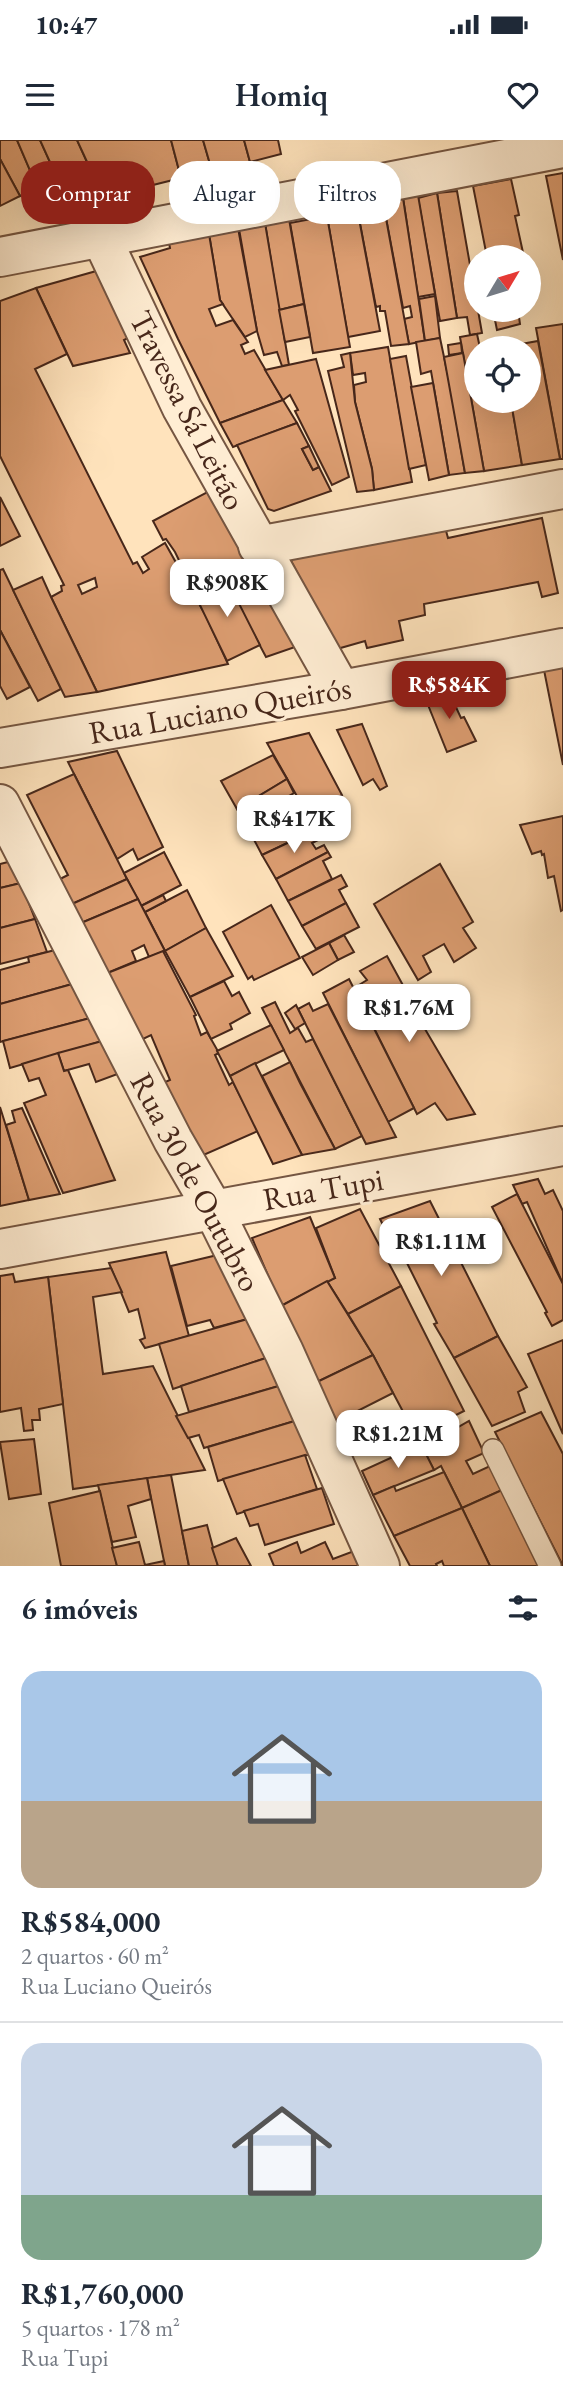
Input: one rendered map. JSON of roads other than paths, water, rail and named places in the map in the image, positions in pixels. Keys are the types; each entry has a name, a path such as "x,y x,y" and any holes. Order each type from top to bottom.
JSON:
{"street":[{"path":"0,257 563,148"},
{"name":"Travessa Sá Leitão","path":"101,237 182,408 341,690"},
{"path":"258,546 563,489"},
{"name":"Rua Luciano Queirós","path":"0,748 563,649"},
{"name":"Rua 30 de Outubro","path":"0,804 173,1140 213,1209 284,1352 380,1566"},
{"name":"Rua Tupi","path":"0,1249 563,1146"}],"lane":[{"path":"493,1450 550,1566"}]}
